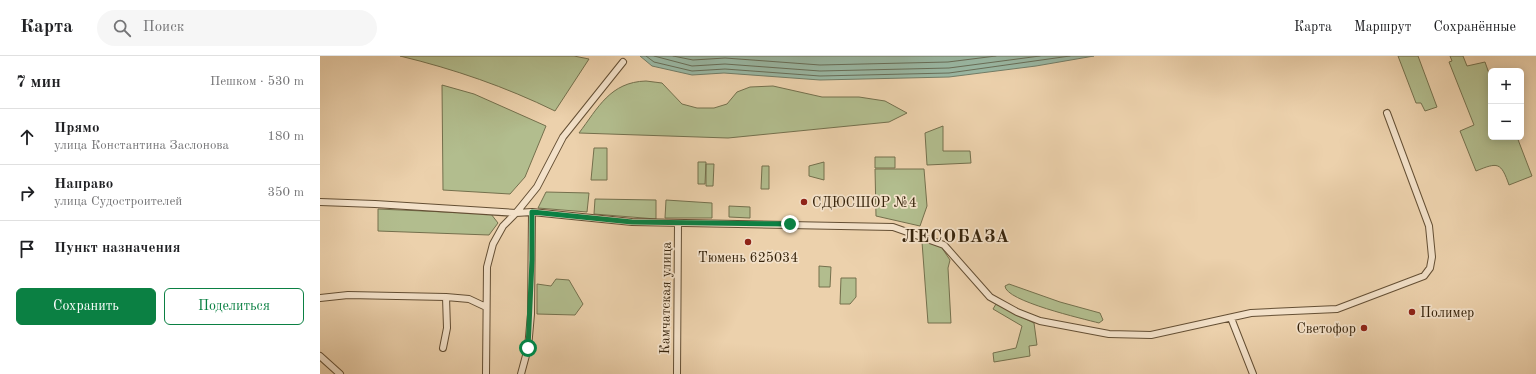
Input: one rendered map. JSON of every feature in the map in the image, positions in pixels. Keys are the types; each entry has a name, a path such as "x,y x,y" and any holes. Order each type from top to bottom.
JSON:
{"street":[{"path":"486,374 486,307 488,267 493,244 503,226 516,213 537,186 562,137 623,62"},
{"path":"320,202 516,213 532,212 632,222 887,226 914,233 944,245 990,297 1016,312 1040,321 1097,332 1131,336 1151,335 1251,313 1337,308 1424,276 1430,268 1432,244 1428,220 1387,113"},
{"path":"521,374 528,348 531,314 532,212"},
{"name":"Камчатская улица","path":"677,374 678,223"},
{"path":"320,298 348,295 446,297 469,299 486,307"},
{"path":"443,348 447,328 446,297"},
{"path":"1231,318 1253,374"},
{"path":"320,356 340,374"}],"shaded area":[{"path":"400,56 574,56 589,59 555,111 518,94 479,79"},
{"path":"1398,56 1418,56 1437,107 1425,111 1421,103 1416,103"},
{"path":"1450,56 1463,56 1467,66 1485,62 1488,70 1488,140 1518,140 1532,176 1509,185 1504,172 1498,166 1489,166 1476,171 1460,131 1474,125 1449,62 1452,61"},
{"path":"646,81 662,83 682,104 697,108 714,108 727,104 737,92 750,87 773,86 822,97 859,97 885,101 907,113 889,122 728,138 579,133 599,106 614,91 634,82"},
{"path":"442,85 474,94 546,126 525,177 510,194 443,190"},
{"path":"943,126 943,151 970,151 971,163 927,165 925,133"},
{"path":"594,148 607,148 607,180 591,180"},
{"path":"875,157 895,157 895,168 875,168"},
{"path":"698,162 706,162 705,184 698,184"},
{"path":"824,162 824,180 809,176 809,166"},
{"path":"706,164 714,164 713,186 706,186"},
{"path":"762,166 769,166 769,189 761,189"},
{"path":"875,169 924,169 927,206 920,226 876,216"},
{"path":"546,192 589,193 587,212 538,208"},
{"path":"595,199 656,200 656,219 594,214"},
{"path":"666,200 712,203 712,218 665,218"},
{"path":"729,206 750,207 750,218 729,217"},
{"path":"378,209 491,214 498,223 489,235 378,231"},
{"path":"922,242 940,245 950,260 948,268 951,323 928,323"},
{"path":"819,266 831,267 830,287 819,287"},
{"path":"841,278 856,278 856,297 850,304 840,304"},
{"path":"556,279 569,280 583,304 575,315 537,314 537,284 551,286"},
{"path":"1009,284 1060,302 1100,313 1103,320 1099,323 1046,309 1018,298 1008,292 1005,286"},
{"path":"996,304 1034,323 1037,345 1029,346 1030,356 994,362 993,353 1016,348 1022,326 993,309"}],"water":[{"path":"640,56 1094,56 1036,66 949,77 820,80 724,73 692,75 652,66"}],"place":[{"name":"СДЮСШОР №4","path":"804,202"},
{"name":"Тюмень 625034","path":"748,242"},
{"name":"Полимер","path":"1412,312"},
{"name":"Светофор","path":"1364,328"}],"district":[{"name":"ЛЕСОБАЗА","path":"956,236"}],"route":[{"path":"528,348 531,314 532,212 632,222 790,224"}]}
